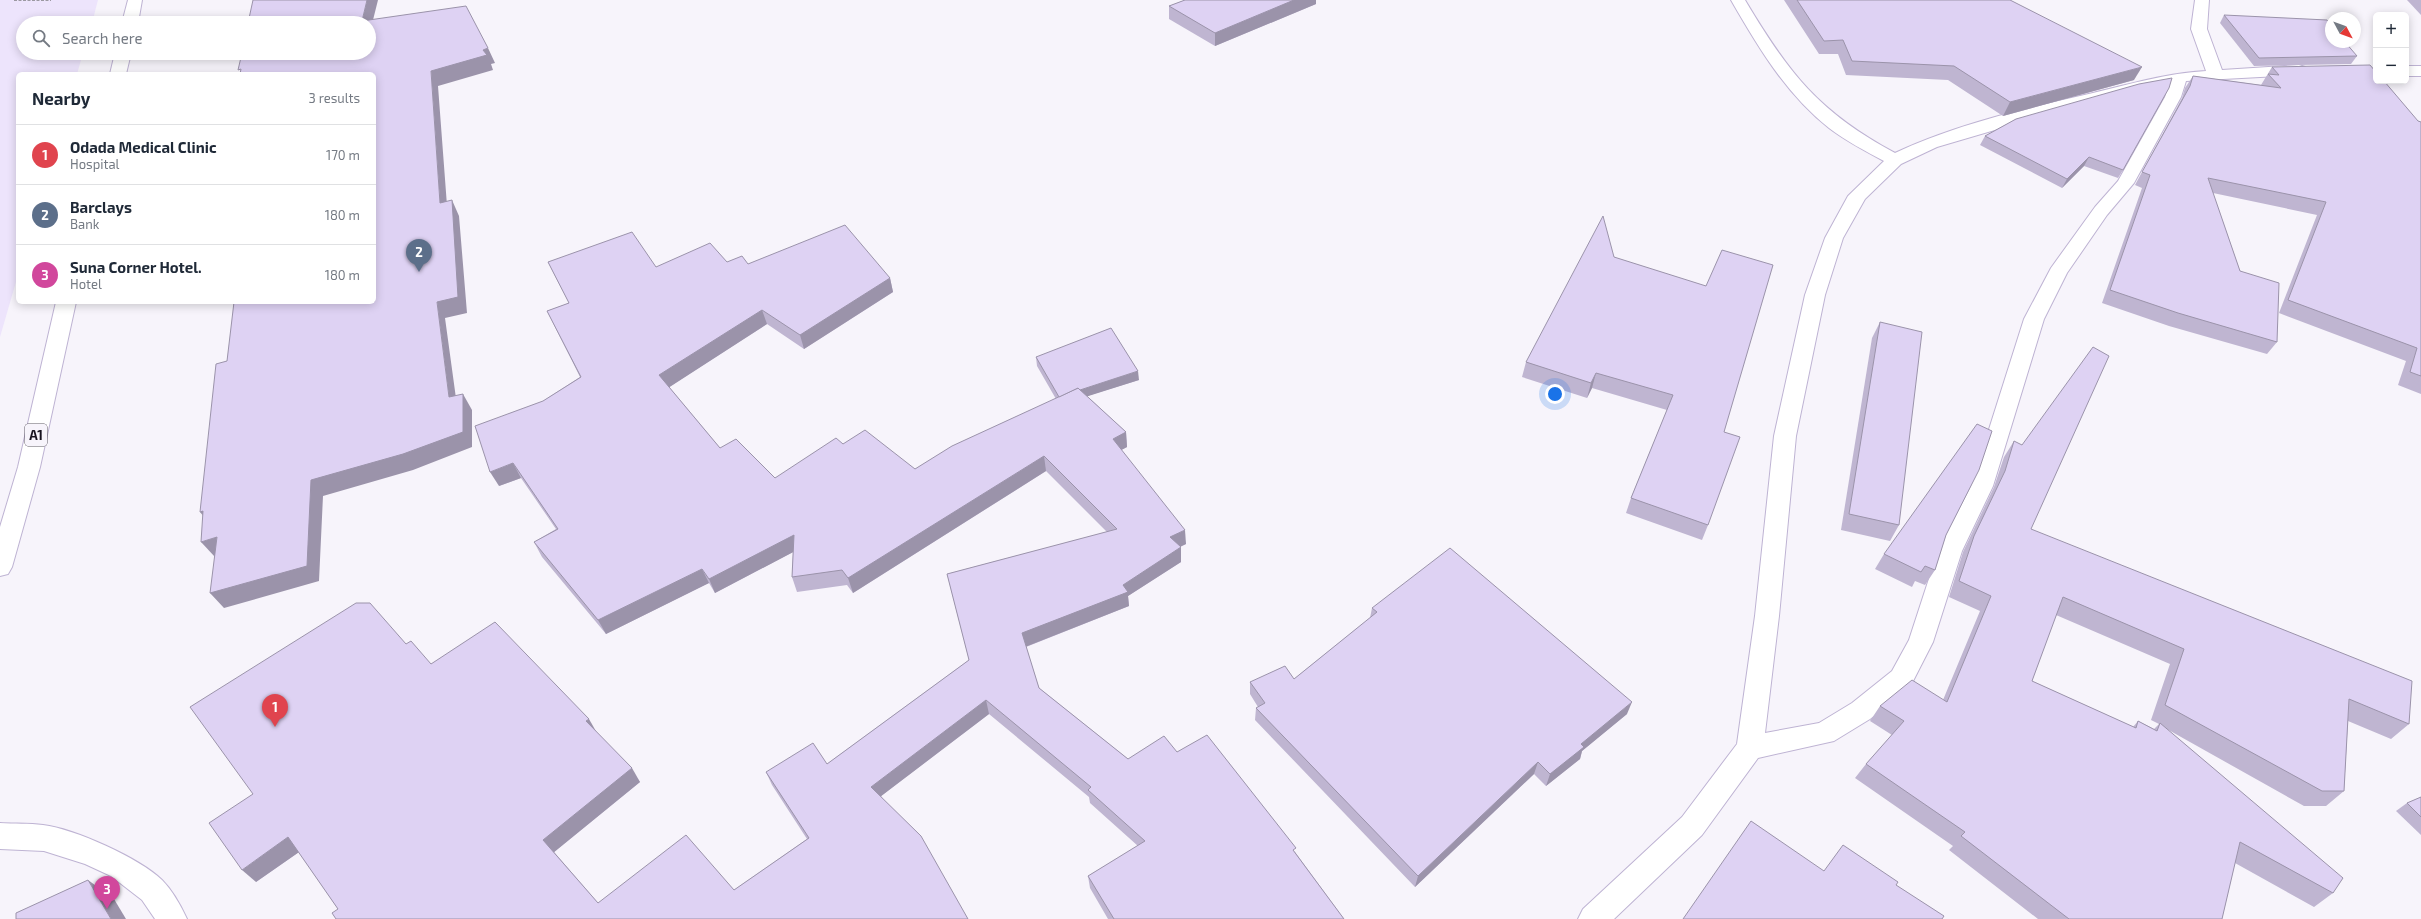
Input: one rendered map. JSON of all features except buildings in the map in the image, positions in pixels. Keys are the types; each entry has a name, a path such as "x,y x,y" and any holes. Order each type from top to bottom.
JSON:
{"main road":[{"path":"132,16 135,0"},
{"path":"1738,0 1767,49 1806,97 1835,124 1895,160"},
{"path":"2202,0 2199,29 2215,73"},
{"path":"118,72 121,60"},
{"path":"1593,919 1692,826 1750,748 1767,616 1785,436 1815,295 1834,238 1857,196 1895,160 1931,143 2058,106 2178,77 2215,73 2320,70"},
{"path":"2409,71 2421,71"},
{"path":"1750,748 1825,733 1861,711 1901,679 1921,642 1950,551 1982,486 2034,318 2058,272 2101,211 2125,183 2173,98 2178,77"},
{"name":"A1","path":"0,567 29,467 66,304"},
{"path":"0,836 44,838 90,853 121,867 152,890 172,919"}],"path":[{"path":"14,0 51,0"}],"shaded area":[{"path":"0,0 98,0 94,16 16,16 16,60 81,60 78,72 16,72 16,282 0,337"}],"place":[{"name":"Barclays","path":"419,272"},
{"name":"Odada Medical Clinic","path":"275,727"},
{"name":"Suna Corner Hotel.","path":"107,909"}]}
